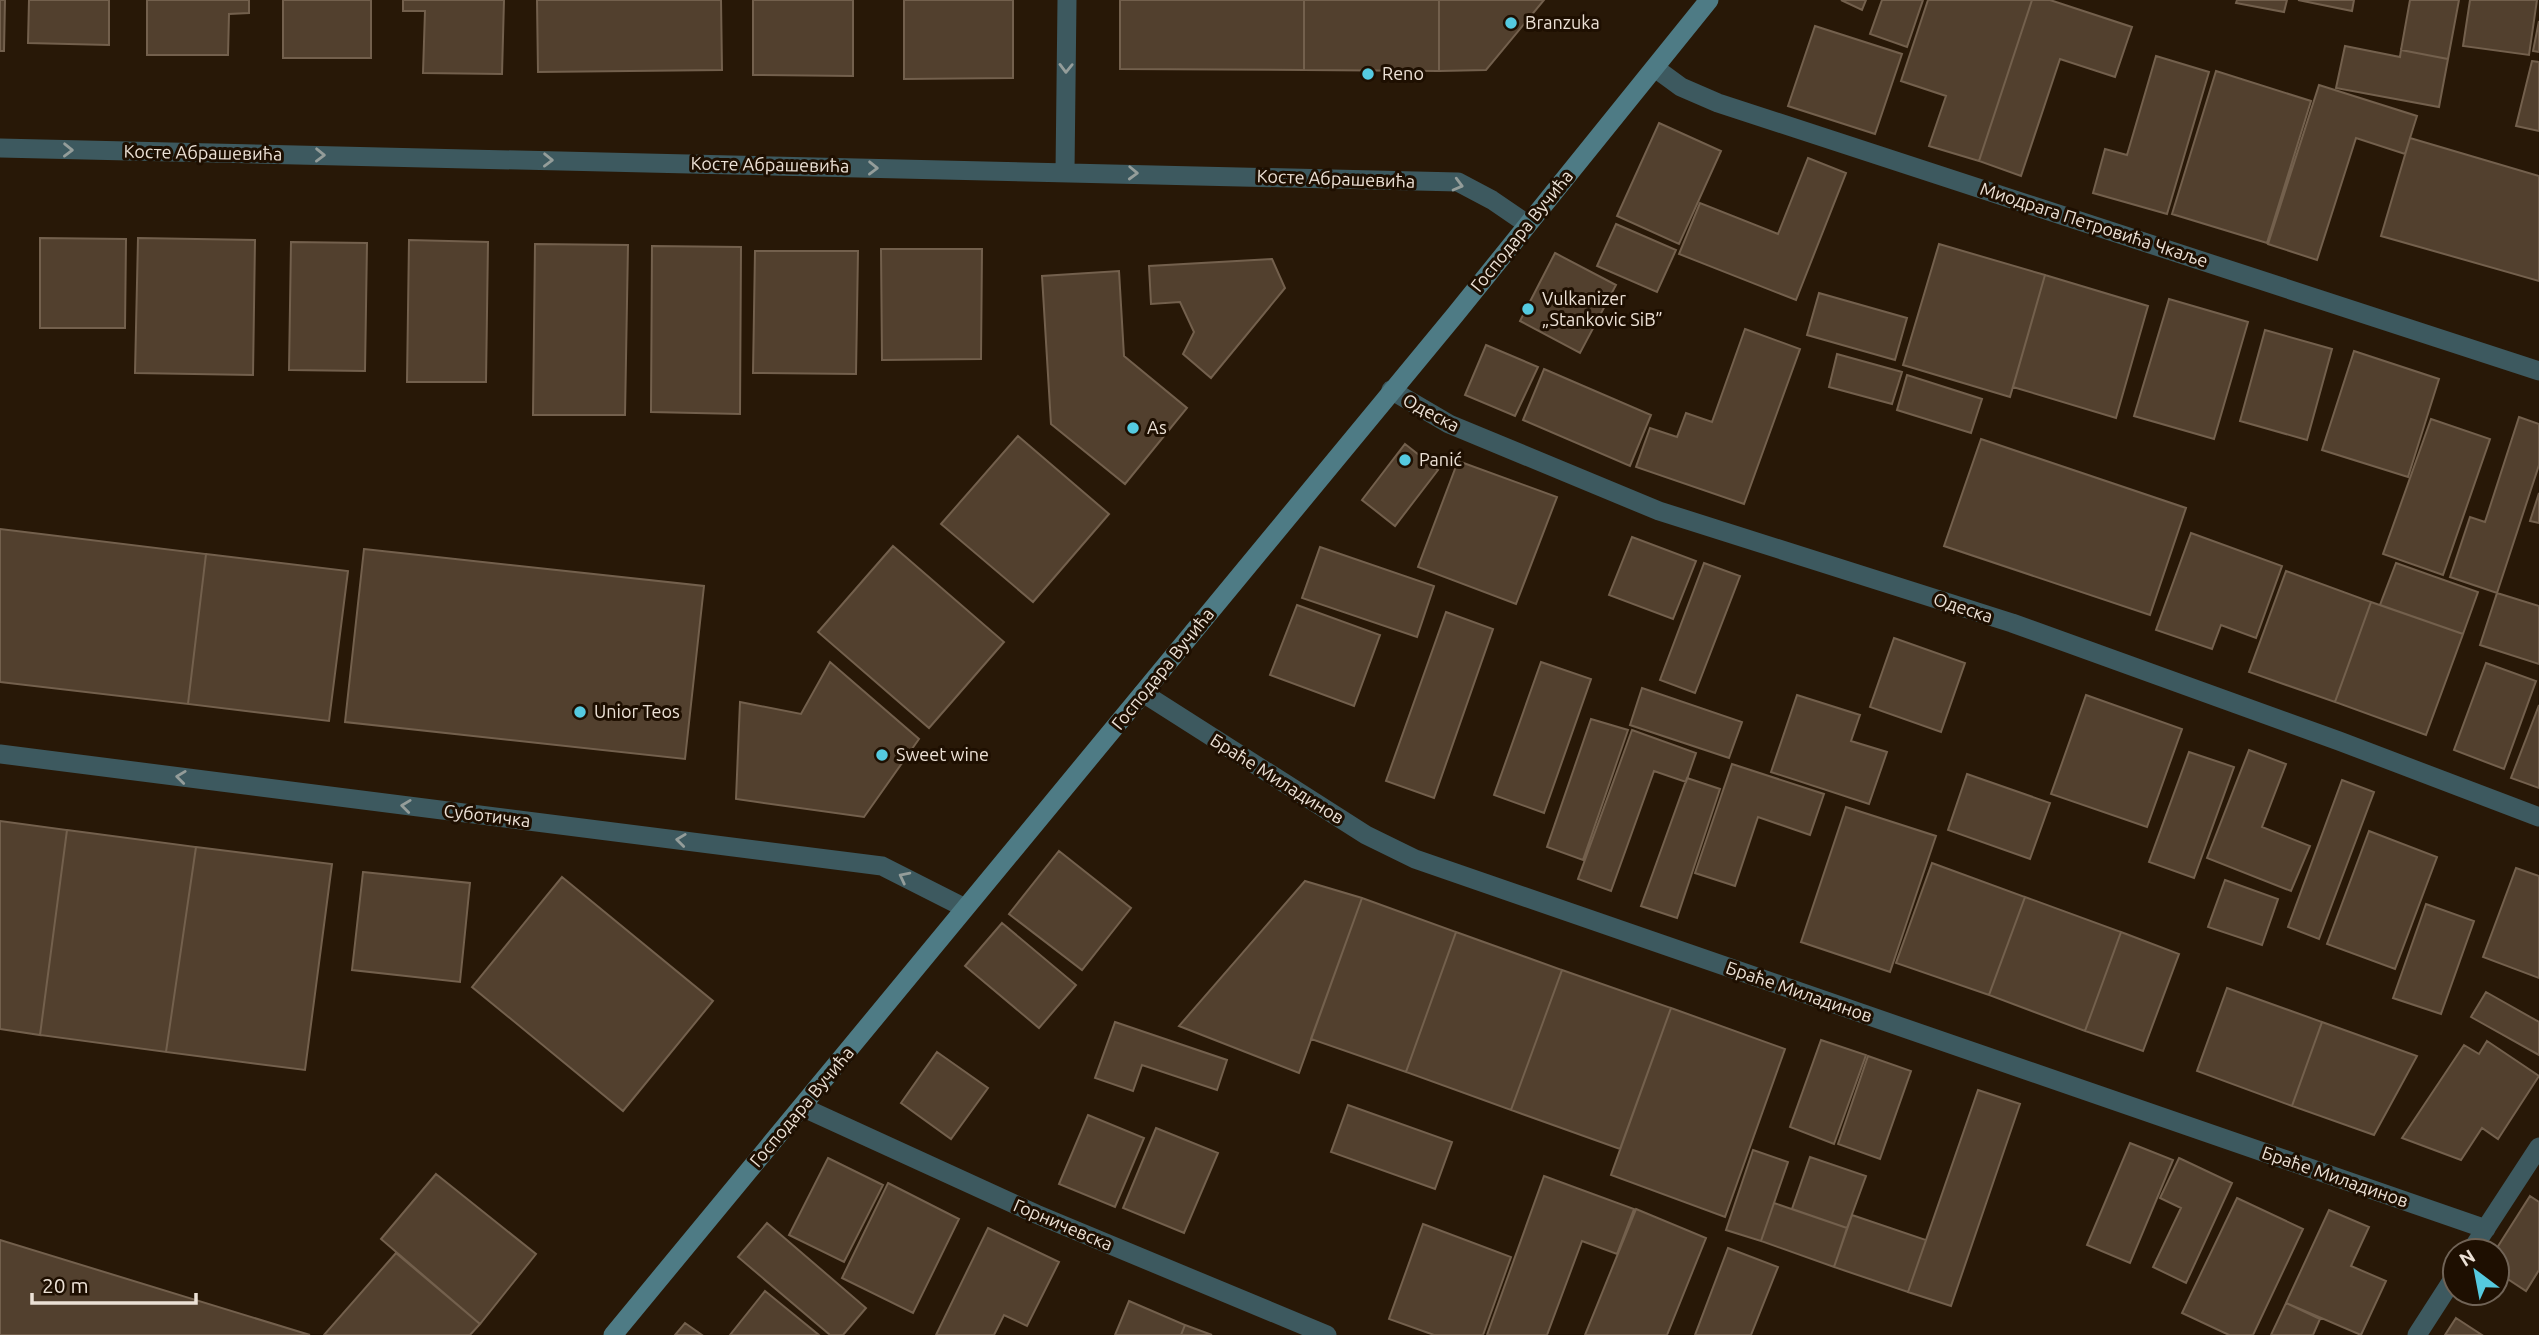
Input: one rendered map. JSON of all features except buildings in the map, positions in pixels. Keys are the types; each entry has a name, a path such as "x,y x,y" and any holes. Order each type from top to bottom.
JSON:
{"main road":[{"name":"Господара Вучића","path":"613,1335 1143,693 1709,0"}],"street":[{"path":"1065,172 1067,0"},
{"name":"Миодрага Петровића Чкаље","path":"1655,68 1681,87 1718,103 2539,371"},
{"name":"Косте Абрашевића","path":"0,148 1458,182 1492,200 1527,224"},
{"name":"Одеска","path":"1391,390 1449,424 1659,511 2012,624 2339,741 2539,817"},
{"name":"Браће Миладинов","path":"1143,693 1342,821 1415,859 2486,1229"},
{"name":"Суботичка","path":"0,754 882,866 965,908"},
{"name":"Горничевска","path":"802,1107 1035,1214 1327,1335"},
{"path":"2481,1237 2539,1147"},
{"path":"2417,1335 2441,1298"}],"place":[{"name":"Branzuka","path":"1511,23"},
{"name":"Reno","path":"1368,74"},
{"name":"Vulkanizer „Stankovic SiB”","path":"1528,309"},
{"name":"As","path":"1133,428"},
{"name":"Panić","path":"1405,460"},
{"name":"Unior Teos","path":"580,712"},
{"name":"Sweet wine","path":"882,755"}]}
